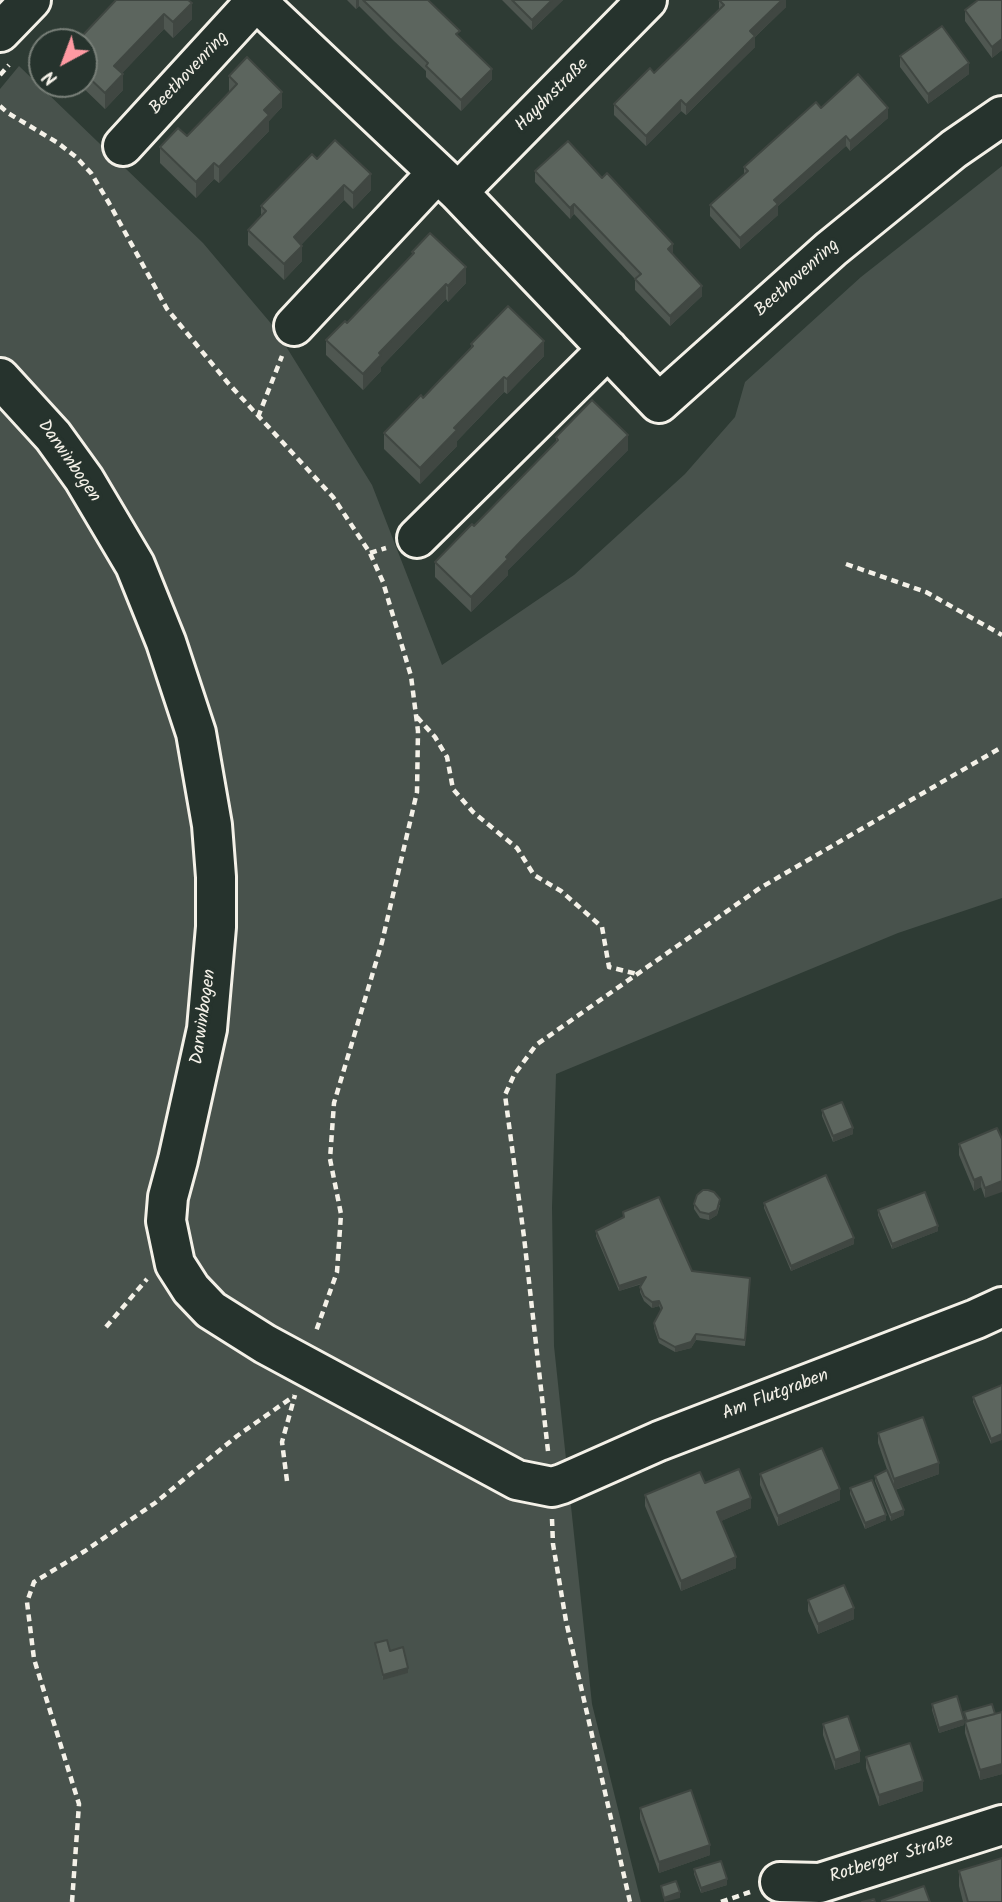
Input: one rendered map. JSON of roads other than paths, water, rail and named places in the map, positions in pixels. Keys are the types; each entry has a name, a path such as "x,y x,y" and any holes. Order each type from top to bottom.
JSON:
{"street":[{"path":"0,32 31,0"},
{"name":"Haydnstraße","path":"448,183 648,0"},
{"name":"Beethovenring","path":"123,146 256,1 448,183 659,403 831,249 954,149 1002,116"},
{"path":"294,326 448,183"},
{"path":"417,538 608,349"},
{"name":"Darwinbogen","path":"0,378 61,447 84,479 135,565 166,642 196,733 212,825 216,927 207,1029 168,1197 166,1221 175,1264 191,1289 211,1310 265,1345 300,1381 517,1480 552,1487"},
{"name":"Am Flutgraben","path":"552,1487 659,1441 1002,1307"},
{"name":"Rotberger Straße","path":"780,1882 820,1883 1002,1825"}]}
